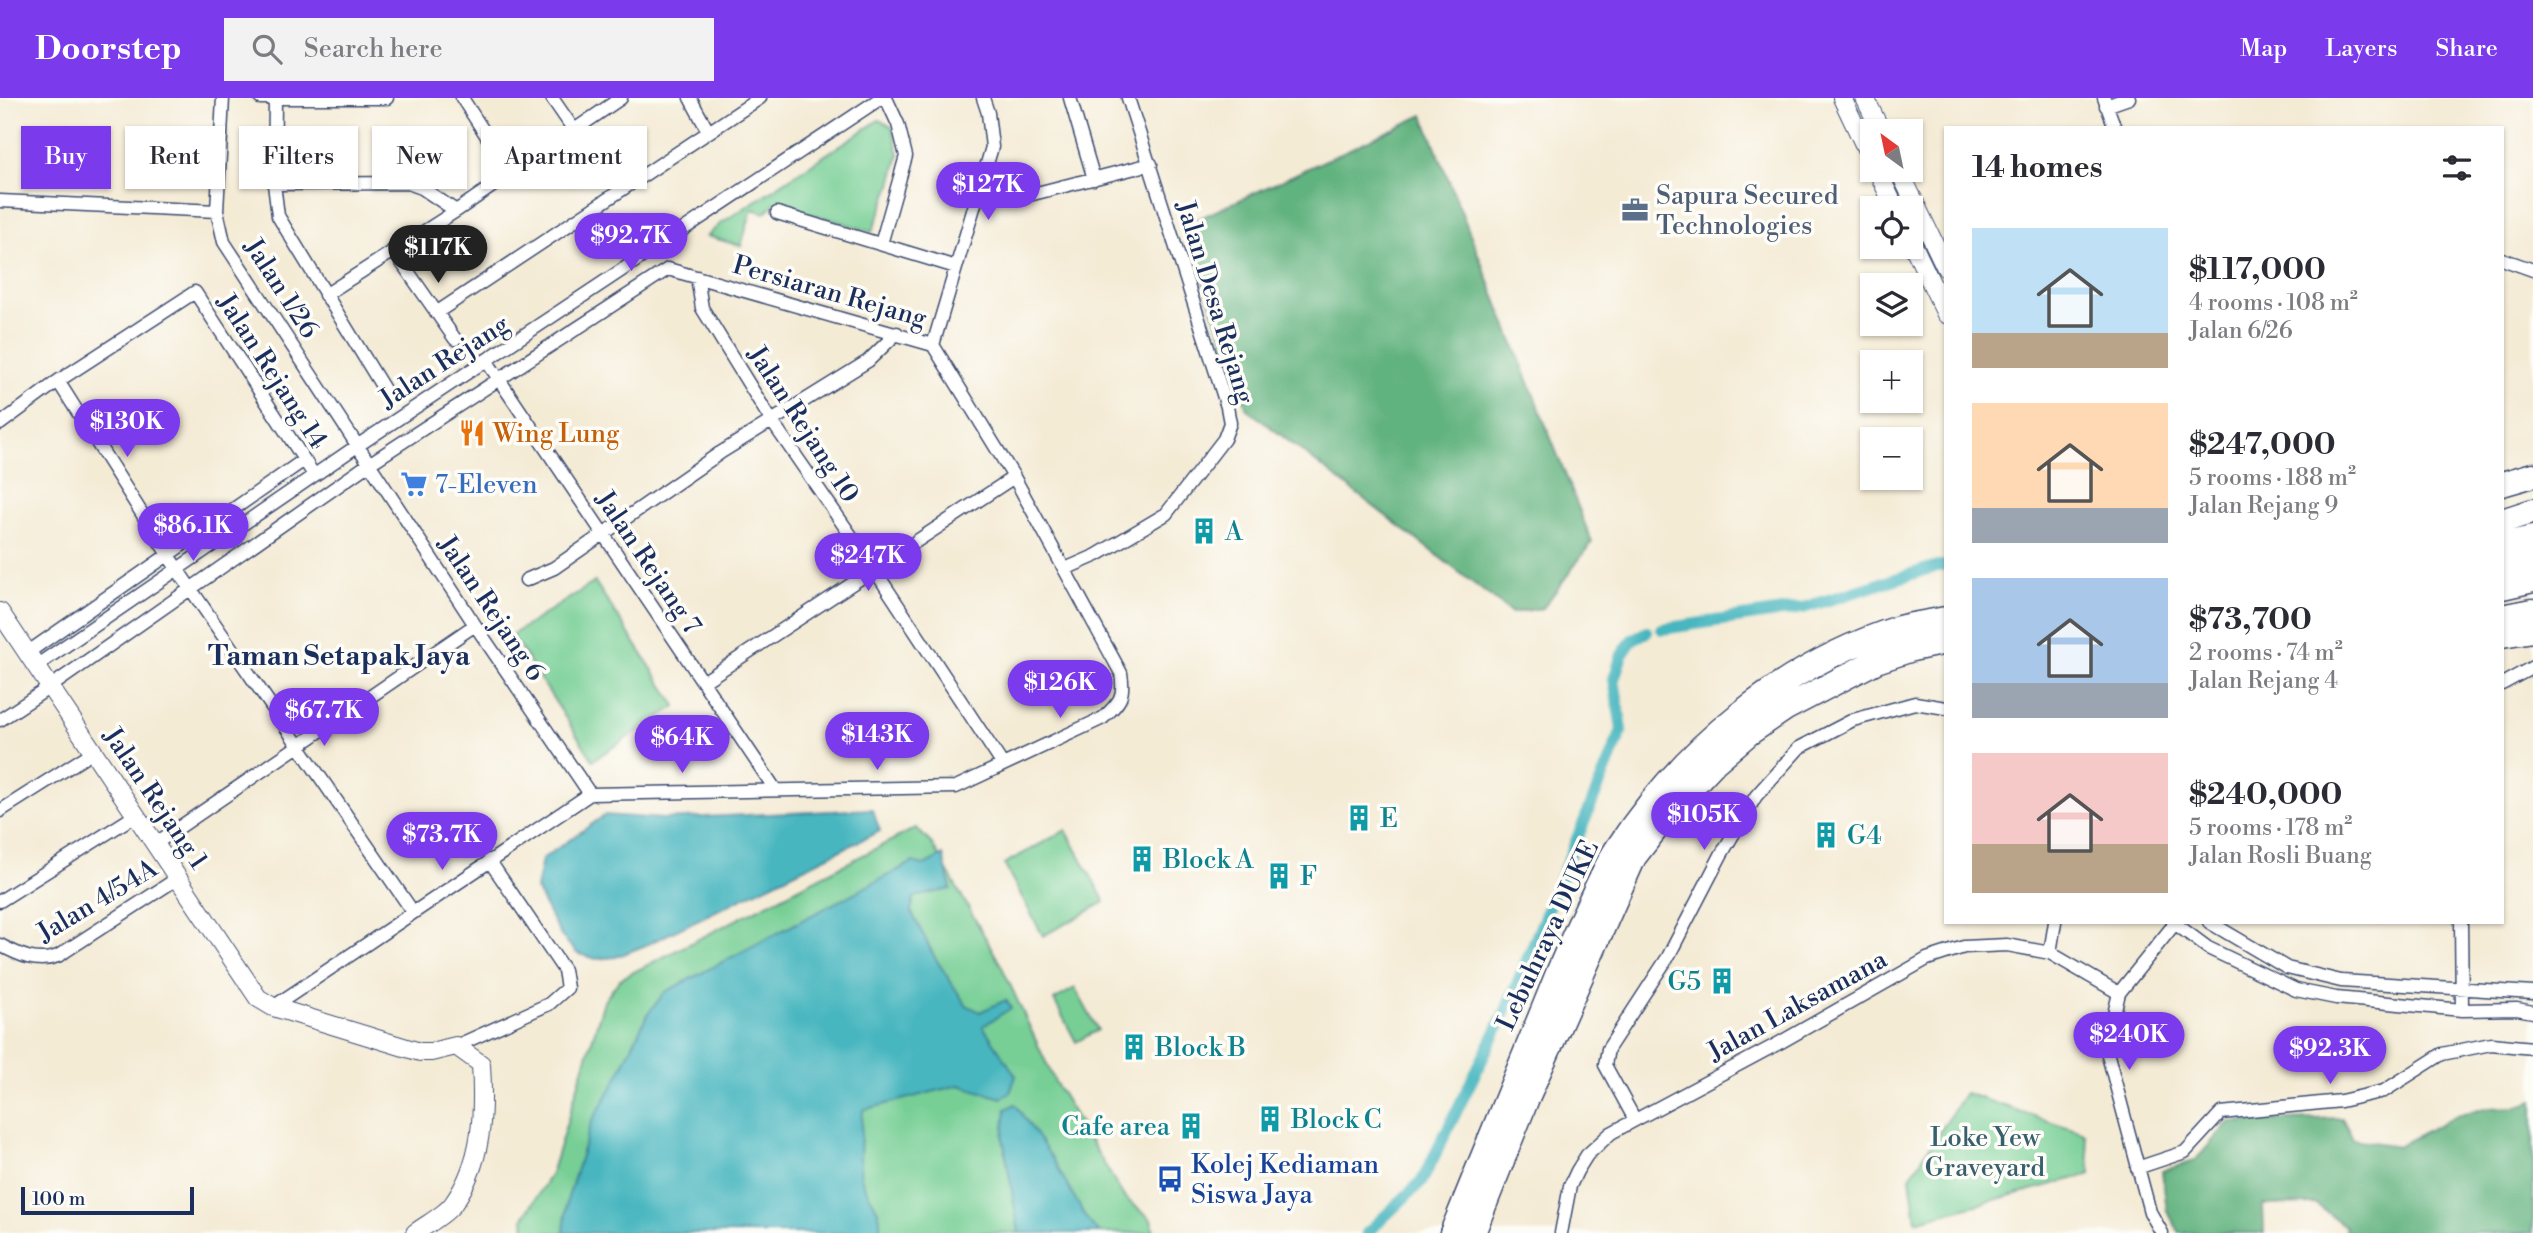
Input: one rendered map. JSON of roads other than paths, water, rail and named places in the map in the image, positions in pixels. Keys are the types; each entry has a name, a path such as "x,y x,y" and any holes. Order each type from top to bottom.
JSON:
{"highway":[{"path":"2504,483 2533,475"},
{"path":"2504,520 2533,511"},
{"path":"2504,529 2533,521"},
{"path":"2504,545 2533,538"},
{"path":"2504,565 2533,558"},
{"path":"2504,587 2533,580"},
{"path":"2504,600 2533,598"},
{"path":"2504,617 2533,611"},
{"path":"1902,628 1944,613"},
{"name":"Lebuhraya DUKE","path":"1452,1233 1572,940 1615,852 1647,805 1690,756 1735,717 1783,683 1878,636 1944,619"},
{"path":"2504,635 2533,630"},
{"name":"Lebuhraya DUKE","path":"1473,1233 1527,1098 1634,857 1672,808 1715,762 1749,733 1786,708 1875,661 1944,642"}],"street":[{"name":"Jalan 1/26","path":"223,98 218,211 224,242 357,446"},
{"path":"260,98 387,98"},
{"path":"462,98 481,127"},
{"path":"552,98 571,126"},
{"path":"580,126 621,98"},
{"path":"690,98 708,131"},
{"path":"436,313 760,98"},
{"path":"881,244 906,156 898,124 884,98"},
{"name":"Jalan Rejang","path":"31,659 177,569 486,360 884,98"},
{"path":"933,345 992,147 983,98"},
{"path":"1070,98 1094,180"},
{"name":"Jalan Desa Rejang","path":"1065,569 1097,555 1166,514 1224,439 1230,423 1128,98"},
{"path":"1843,98 1860,135"},
{"path":"1865,98 1875,119"},
{"path":"2114,126 2105,102 2129,98"},
{"path":"275,99 275,126"},
{"path":"980,191 1004,196 1025,196 1150,164"},
{"path":"1905,182 1944,264"},
{"path":"358,183 408,183 422,188 456,211"},
{"path":"275,189 278,216 385,391"},
{"path":"325,295 486,189"},
{"path":"0,201 218,211"},
{"path":"777,213 956,267"},
{"path":"393,250 455,339"},
{"path":"1920,259 1944,310"},
{"path":"2504,260 2533,270"},
{"name":"Persiaran Rejang","path":"0,720 369,464 668,269 933,345 1014,477 1121,673 1121,699 1103,718 1008,763"},
{"name":"Jalan Rejang 10","path":"697,277 702,309 771,419 992,748"},
{"name":"Jalan Rejang 14","path":"58,380 195,292 314,475"},
{"path":"526,579 554,568 771,419 868,361 897,333"},
{"name":"Jalan Rejang 7","path":"486,360 775,789"},
{"path":"0,424 58,380 190,589 413,912"},
{"name":"Jalan Rejang 6","path":"357,446 590,794"},
{"path":"31,659 168,555 304,460"},
{"path":"703,682 1014,477"},
{"name":"Jalan Rejang 1","path":"0,612 258,998 273,1007"},
{"path":"155,844 475,625"},
{"path":"2504,683 2533,667"},
{"path":"1635,1120 1605,1065 1608,1049 1668,957 1721,855 1756,796 1799,748 1853,720 1915,703 1944,708"},
{"path":"273,1007 590,794 947,788 965,784 1008,763 992,748"},
{"path":"985,774 992,748"},
{"path":"0,811 93,751"},
{"path":"0,901 136,815"},
{"path":"273,1007 420,1052 431,1052 456,1046 549,1004 567,988 564,970 489,860"},
{"name":"Jalan 4/54A","path":"0,945 26,957 47,960 58,956 178,878"},
{"path":"2050,953 2055,924"},
{"path":"2162,1233 2150,1212 2106,1048 2119,993 2173,924"},
{"path":"2175,924 2208,948 2296,990 2336,998 2462,1010 2517,1009 2533,1012"},
{"path":"2213,924 2287,968 2341,981 2533,993"},
{"path":"2461,924 2462,1010"},
{"name":"Jalan Laksamana","path":"1561,1233 1570,1186 1587,1155 1611,1133 1773,1047 1927,959 1964,947 2007,945 2050,953 2119,993"},
{"path":"415,1233 453,1206 476,1162 483,1113 483,1033"},
{"path":"2137,1168 2185,1152 2221,1114 2341,1101 2384,1091 2442,1054 2491,1044 2533,1048"},
{"path":"456,1046 481,1064"}],"water":[{"path":"872,809 880,831 616,957 596,959 577,953 561,936 536,889 542,859 605,815 663,819"},
{"path":"943,855 951,889 914,897 911,911 934,956 966,1005 980,1012 1006,1000 1011,1008 983,1026 1016,1076 1010,1093 1001,1098 959,1085 863,1110 860,1171 863,1184 877,1209 879,1233 564,1233 567,1201 591,1123 615,1082 647,1015 665,992 913,862 924,865"},
{"path":"1015,1104 1054,1161 1086,1218 1099,1233 1019,1233 1003,1138 1006,1109"}],"waterway":[{"path":"1662,629 1803,608 1944,566"},
{"path":"1367,1233 1422,1181 1505,1013 1622,730 1614,679 1622,655 1633,639 1647,632"}],"place":[{"name":"Sapura Secured Technologies","path":"1635,210"},
{"name":"Wing Lung","path":"472,433"},
{"name":"7-Eleven","path":"414,484"},
{"name":"A","path":"1204,531"},
{"name":"E","path":"1359,818"},
{"name":"G4","path":"1826,835"},
{"name":"Block A","path":"1142,859"},
{"name":"F","path":"1279,876"},
{"name":"G5","path":"1722,981"},
{"name":"Block B","path":"1134,1047"},
{"name":"Block C","path":"1270,1119"},
{"name":"Cafe area","path":"1191,1126"},
{"name":"Kolej Kediaman Siswa Jaya","path":"1170,1179"}],"district":[{"name":"Taman Setapak Jaya","path":"339,655"}],"park label":[{"name":"Loke Yew Graveyard","path":"1985,1152"}]}
